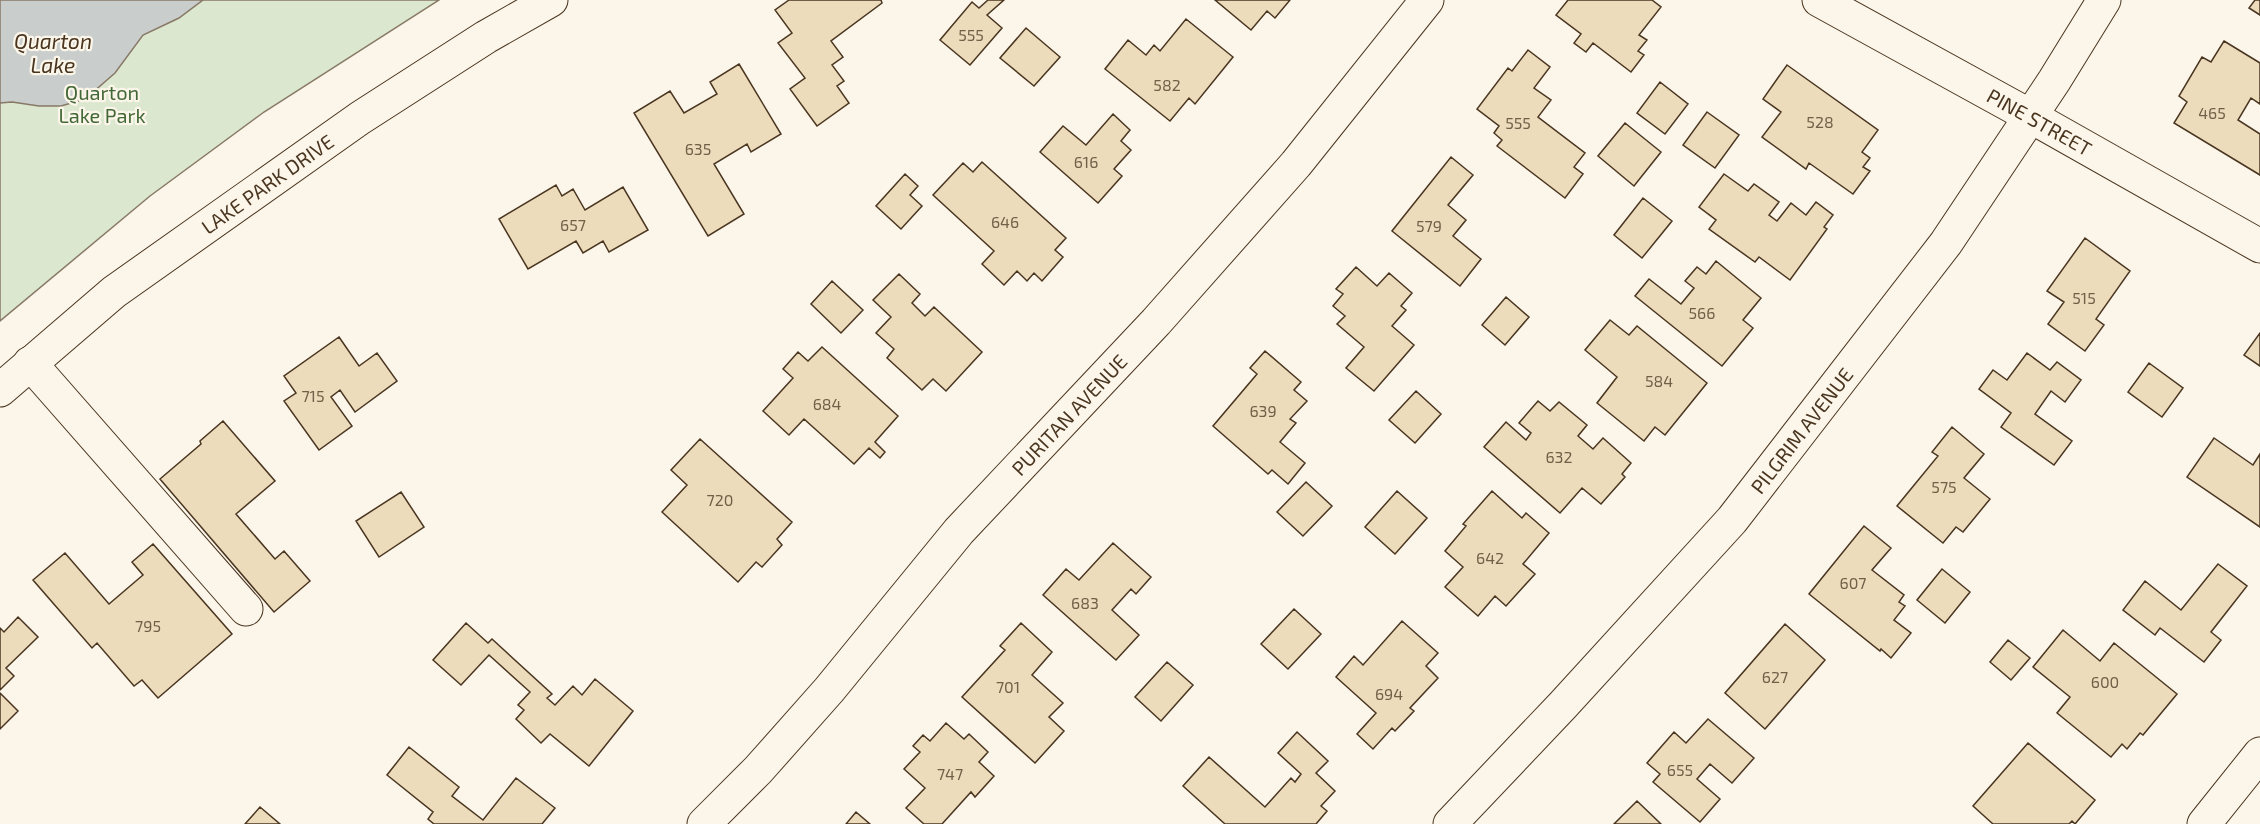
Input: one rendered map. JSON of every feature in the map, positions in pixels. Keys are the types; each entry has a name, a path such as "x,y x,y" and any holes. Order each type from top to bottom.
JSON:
{"street":[{"name":"LAKE PARK DRIVE","path":"0,390 114,292 360,118 486,37 551,0"},
{"name":"PURITAN AVENUE","path":"704,824 758,770 829,690 959,531 1156,322 1296,164 1427,0"},
{"name":"PINE STREET","path":"1819,0 2260,246"},
{"name":"PILGRIM AVENUE","path":"1450,824 1563,705 1732,520 1946,243 2104,0"},
{"path":"30,363 246,609"},
{"path":"2204,824 2260,754"}],"green space":[{"name":"Quarton Lake Park","path":"0,0 439,0 264,112 150,196 0,321"}],"water":[{"name":"Quarton Lake","path":"0,0 203,0 179,18 143,35 115,73 85,99 61,106 39,106 12,102 0,103"}],"building":[{"path":"789,0 881,0 882,3 831,41 843,57 832,65 844,81 837,86 849,103 817,126 790,89 805,78 778,43 792,33 775,10"},
{"path":"988,0 1004,0 987,15 1002,28 970,65 940,40 972,2 979,8"},
{"path":"1215,0 1290,0 1275,18 1267,11 1251,30"},
{"path":"1568,0 1652,0 1661,7 1639,35 1647,40 1638,51 1644,55 1631,72 1593,43 1586,52 1574,43 1581,34 1556,15"},
{"path":"2255,0 2260,0 2260,15 2249,8"},
{"path":"1186,19 1233,57 1195,104 1189,98 1170,121 1105,69 1128,40 1146,55 1154,45 1160,51"},
{"path":"1026,28 1060,57 1034,86 1000,58"},
{"path":"2224,41 2260,63 2260,104 2251,98 2238,120 2260,134 2260,175 2174,123 2187,102 2179,96 2202,57 2211,62"},
{"path":"1528,50 1550,67 1534,88 1551,100 1538,117 1585,153 1574,167 1583,174 1565,198 1497,146 1502,140 1494,133 1499,126 1477,109 1508,68 1512,71"},
{"path":"739,64 781,134 751,152 747,144 714,164 744,214 708,236 634,113 670,91 684,113 717,94 710,82"},
{"path":"1787,65 1878,130 1862,152 1870,158 1863,167 1870,171 1853,194 1809,163 1806,169 1762,137 1781,112 1763,99"},
{"path":"1660,82 1688,104 1665,134 1637,113"},
{"path":"1707,112 1739,135 1715,168 1683,145"},
{"path":"1113,114 1130,130 1121,141 1131,150 1114,169 1122,176 1098,203 1040,152 1063,126 1086,145"},
{"path":"1625,123 1661,152 1634,186 1598,156"},
{"path":"1451,157 1473,175 1448,205 1466,220 1453,236 1481,259 1460,286 1392,231"},
{"path":"982,162 1066,238 1055,250 1063,257 1042,281 1034,273 1027,281 1017,271 1004,285 982,264 994,251 933,195 963,163 973,172"},
{"path":"905,174 918,186 910,195 922,206 901,229 876,206"},
{"path":"1724,174 1748,191 1754,184 1779,202 1769,215 1777,221 1791,203 1806,215 1816,202 1833,215 1824,227 1827,229 1790,280 1759,257 1755,262 1709,229 1716,220 1699,207"},
{"path":"556,185 562,196 573,189 585,210 623,187 648,230 609,252 603,241 583,253 576,241 528,269 499,219"},
{"path":"1643,198 1672,221 1642,258 1614,235"},
{"path":"2085,238 2130,271 2096,319 2104,325 2085,351 2048,324 2064,302 2047,291"},
{"path":"1716,261 1761,298 1743,320 1753,328 1722,366 1635,296 1649,279 1681,304 1694,288 1685,281 1697,267 1706,274"},
{"path":"1356,267 1377,286 1389,273 1412,293 1401,306 1406,310 1392,326 1414,345 1374,391 1346,368 1364,347 1337,324 1345,316 1333,306 1343,294 1336,289"},
{"path":"899,274 920,294 912,303 925,316 934,307 982,352 946,391 933,379 922,390 887,358 894,349 876,333 891,317 873,300"},
{"path":"832,281 863,310 841,333 811,304"},
{"path":"1506,297 1529,317 1505,345 1482,325"},
{"path":"1610,320 1629,335 1637,326 1707,383 1665,435 1655,427 1644,441 1597,403 1617,377 1585,350"},
{"path":"2260,333 2260,366 2244,355"},
{"path":"339,337 359,366 377,353 397,381 355,412 340,390 331,397 352,426 319,450 284,401 296,393 284,376"},
{"path":"822,347 898,416 875,442 885,452 880,458 869,448 854,464 804,419 789,435 763,411 793,378 783,369 798,352 808,361"},
{"path":"1265,351 1301,382 1294,390 1307,401 1290,419 1296,423 1280,442 1305,463 1288,484 1272,470 1268,474 1213,426 1257,374 1250,368"},
{"path":"2027,353 2050,370 2057,362 2081,380 2065,402 2051,391 2035,414 2072,441 2054,465 2001,427 2011,413 1979,389 1993,370 2007,380"},
{"path":"2149,363 2183,388 2162,417 2128,392"},
{"path":"1416,391 1441,414 1415,443 1389,420"},
{"path":"1538,401 1550,411 1559,402 1587,425 1578,436 1593,449 1603,438 1631,463 1622,474 1625,477 1601,504 1582,488 1560,513 1484,447 1506,422 1526,440 1531,433 1519,423"},
{"path":"223,421 275,481 236,514 275,559 284,551 310,581 274,612 160,479 201,444 200,441"},
{"path":"1952,427 1984,454 1964,478 1990,499 1963,532 1956,527 1943,543 1897,506 1938,456 1932,452"},
{"path":"2214,438 2253,465 2260,454 2260,527 2187,477"},
{"path":"700,439 792,522 777,539 782,545 762,567 756,562 738,582 662,512 687,485 671,470"},
{"path":"1306,482 1332,506 1303,536 1277,512"},
{"path":"1397,491 1427,518 1395,554 1365,527"},
{"path":"1492,491 1522,518 1526,513 1549,533 1523,564 1535,574 1506,606 1495,596 1478,616 1445,587 1463,567 1445,551 1466,526 1463,524"},
{"path":"401,492 424,527 379,557 356,521"},
{"path":"1864,526 1891,548 1872,570 1904,595 1899,602 1905,606 1894,620 1911,633 1891,658 1809,594"},
{"path":"1113,543 1151,577 1136,594 1131,589 1112,610 1139,635 1116,660 1043,595 1066,569 1079,580"},
{"path":"153,544 232,634 158,698 142,680 134,686 97,643 92,648 33,580 65,553 109,604 143,575 132,562"},
{"path":"2218,564 2247,586 2211,632 2221,640 2204,662 2160,628 2155,635 2123,610 2145,581 2181,610"},
{"path":"1942,569 1970,592 1945,623 1917,600"},
{"path":"1294,609 1321,634 1288,669 1261,644"},
{"path":"18,617 38,637 6,668 14,676 0,690 0,628 4,632"},
{"path":"1402,621 1438,653 1426,666 1438,678 1410,708 1414,711 1395,731 1392,728 1373,749 1357,734 1376,713 1336,677 1354,656 1363,665"},
{"path":"466,623 488,643 492,639 552,694 547,698 555,705 573,686 582,695 595,679 633,711 589,766 550,734 541,743 516,719 524,710 518,705 530,692 489,655 461,685 433,660"},
{"path":"1021,623 1052,652 1032,675 1063,703 1049,717 1064,731 1035,763 962,697 1005,650 1000,646"},
{"path":"1785,624 1825,660 1765,729 1725,693"},
{"path":"2063,630 2100,661 2114,643 2177,694 2143,735 2140,733 2127,749 2122,744 2111,757 2057,713 2070,697 2033,667"},
{"path":"2008,640 2030,658 2011,680 1990,662"},
{"path":"1167,662 1193,685 1161,721 1135,697"},
{"path":"0,693 18,711 0,729"},
{"path":"1708,719 1754,758 1732,783 1710,764 1697,779 1720,799 1700,822 1653,782 1660,774 1647,763 1674,732 1686,743"},
{"path":"946,723 964,739 969,734 988,752 979,762 994,776 975,797 971,792 942,824 924,824 906,808 925,788 904,769 920,752 913,746 923,735 930,741"},
{"path":"1297,732 1328,761 1316,773 1335,791 1321,806 1327,811 1316,824 1225,824 1183,786 1209,757 1265,807 1291,778 1295,782 1301,774 1278,753"},
{"path":"2028,743 2095,800 2075,824 2072,821 2069,824 1993,824 1973,806"},
{"path":"409,747 459,787 452,796 483,820 516,778 555,808 542,824 434,824 428,819 433,812 387,775"},
{"path":"1637,801 1661,824 1614,824"},
{"path":"260,807 280,824 245,824"},
{"path":"856,812 870,824 846,824"}]}
